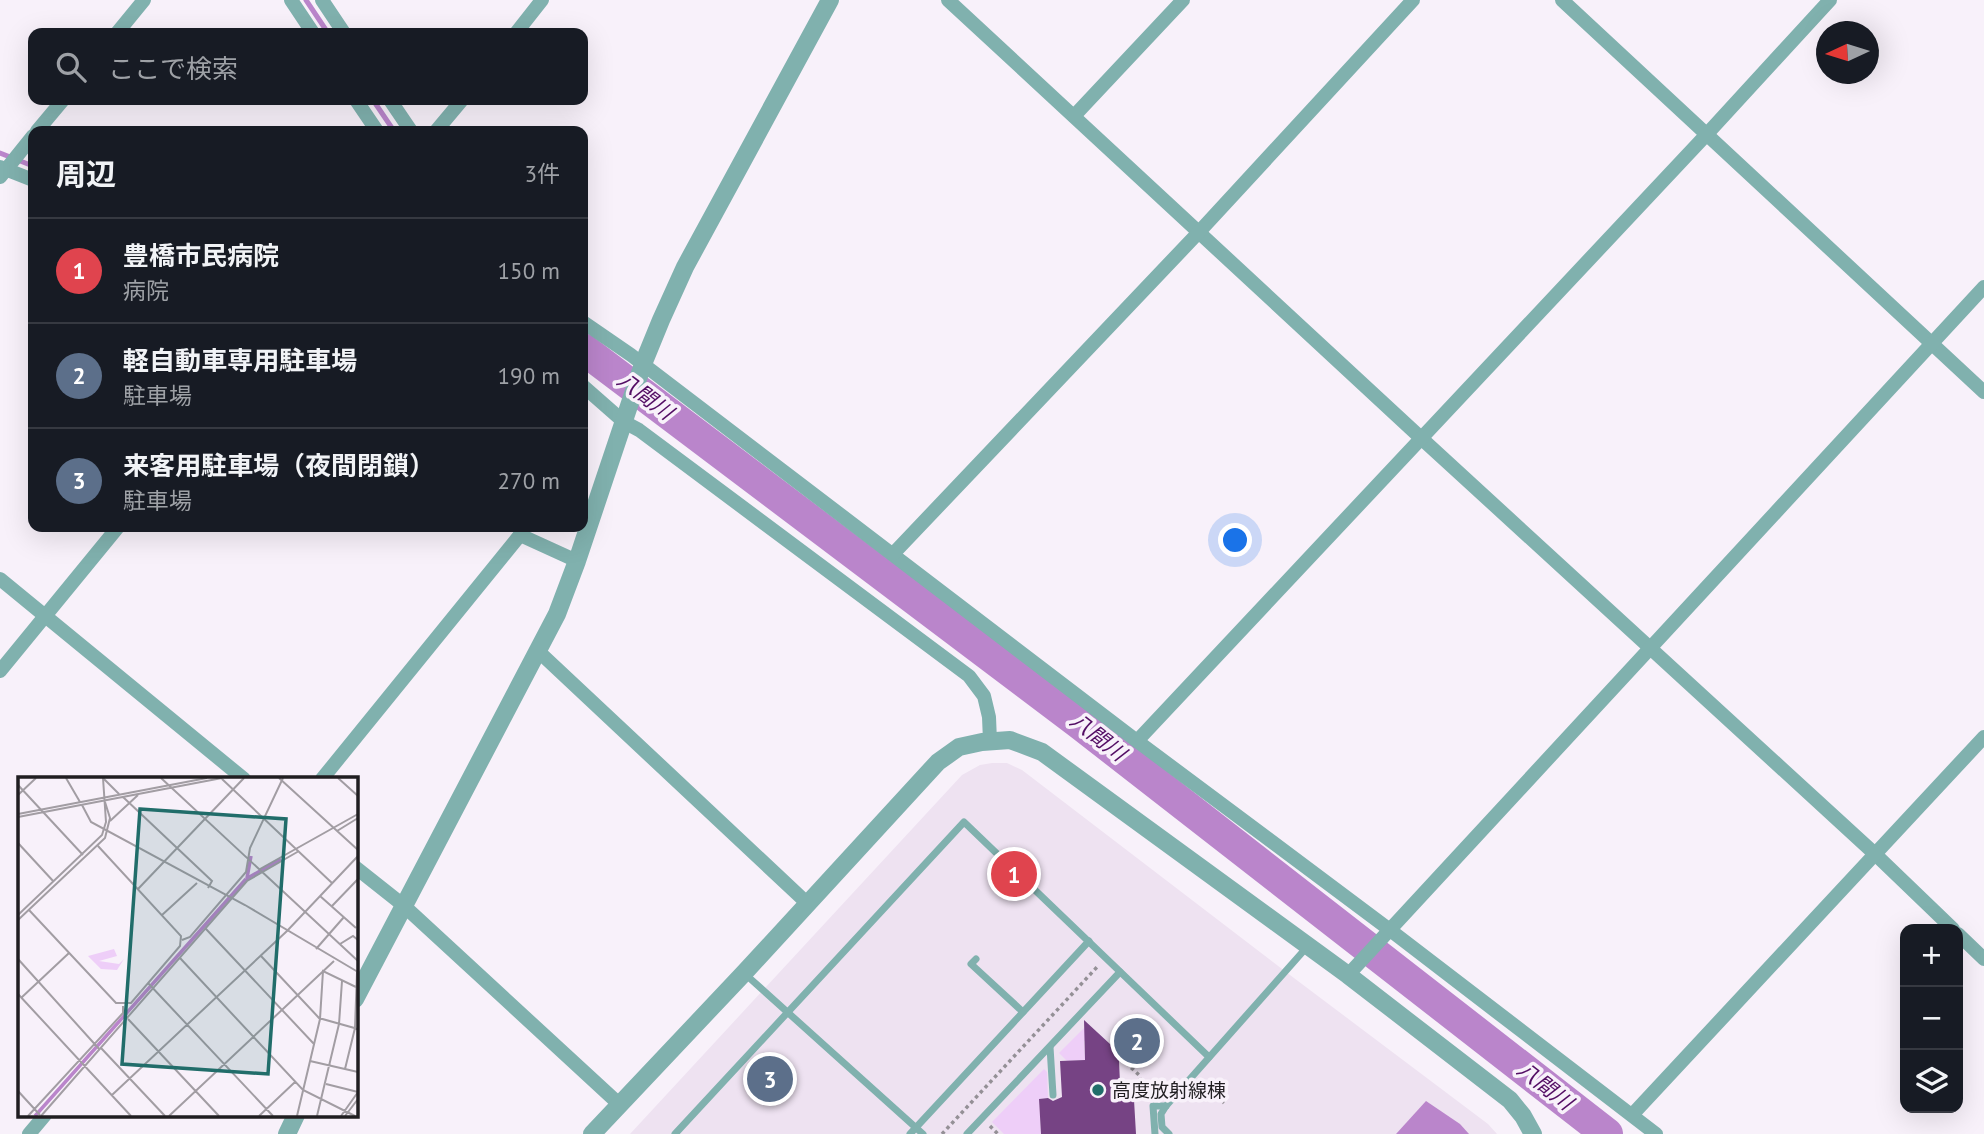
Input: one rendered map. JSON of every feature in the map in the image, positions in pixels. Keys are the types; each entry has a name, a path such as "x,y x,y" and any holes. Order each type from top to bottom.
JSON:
{"street":[{"path":"121,28 144,0"},
{"path":"291,0 310,28"},
{"path":"322,0 341,28"},
{"path":"520,28 542,0"},
{"path":"588,528 643,364 685,267 830,0"},
{"path":"948,0 1948,924"},
{"path":"1074,116 1183,0"},
{"path":"893,554 1199,232 1413,0"},
{"path":"1562,0 1984,391"},
{"path":"1137,741 1830,0"},
{"path":"41,126 59,105"},
{"path":"359,105 374,126"},
{"path":"393,105 408,126"},
{"path":"440,126 458,105"},
{"path":"28,142 2,171 28,179"},
{"path":"1352,970 1984,287"},
{"path":"588,326 643,364 1387,933 1656,1134"},
{"path":"588,390 969,676 984,696 989,717 990,741"},
{"path":"0,671 114,532"},
{"path":"357,995 557,614 587,532"},
{"path":"324,777 520,535 577,561"},
{"path":"0,579 242,777"},
{"path":"537,650 808,904"},
{"path":"1632,1115 1984,737"},
{"path":"592,1134 938,762 959,747 1010,740 1042,752 1308,947 1352,970 1510,1100 1533,1134"},
{"path":"357,869 403,905 619,1104"},
{"path":"1963,939 1984,959"},
{"path":"29,1134 44,1116"},
{"path":"287,1134 296,1116"}],"lane":[{"path":"675,1134 964,822 1209,1057"},
{"path":"913,1131 1089,942"},
{"path":"1169,1134 1162,1127 1161,1114 1166,1105 1308,947"},
{"path":"976,959 971,964 1023,1012"},
{"path":"967,1134 1120,972"},
{"path":"744,973 913,1131 923,1134"},
{"path":"1050,1047 1053,1095"},
{"path":"1155,1134 1153,1106 1166,1105"}],"path":[{"path":"943,1134 1099,964"},
{"path":"1121,1058 1140,1076 1142,1111"},
{"path":"1193,1076 1224,1103"},
{"path":"989,1125 998,1134"}],"shaded area":[{"path":"1007,763 1022,770 1488,1124 1497,1134 630,1134 962,775 980,765"},
{"path":"1084,1028 1097,1040 1084,1041 1085,1060 1067,1061 1059,1053"},
{"path":"1044,1069 1047,1072 1048,1098 1039,1099 1041,1134 1004,1134 992,1122"},
{"path":"1426,1101 1460,1124 1469,1134 1396,1134"}],"building":[{"name":"高度放射線棟","path":"1084,1020 1123,1056 1119,1061 1120,1083 1133,1083 1136,1134 1041,1134 1039,1099 1048,1098 1053,1101 1062,1097 1060,1061 1085,1060"}],"waterway":[{"path":"306,0 325,28"},
{"path":"376,105 391,126"},
{"path":"0,153 28,164"},
{"name":"八間川","path":"588,353 1079,723 1607,1134"}],"place":[{"name":"豊橋市民病院","path":"1014,874"},
{"name":"軽自動車専用駐車場","path":"1137,1041"},
{"name":"来客用駐車場（夜間閉鎖）","path":"770,1079"},
{"name":"高度放射線棟","path":"1098,1090"}]}
